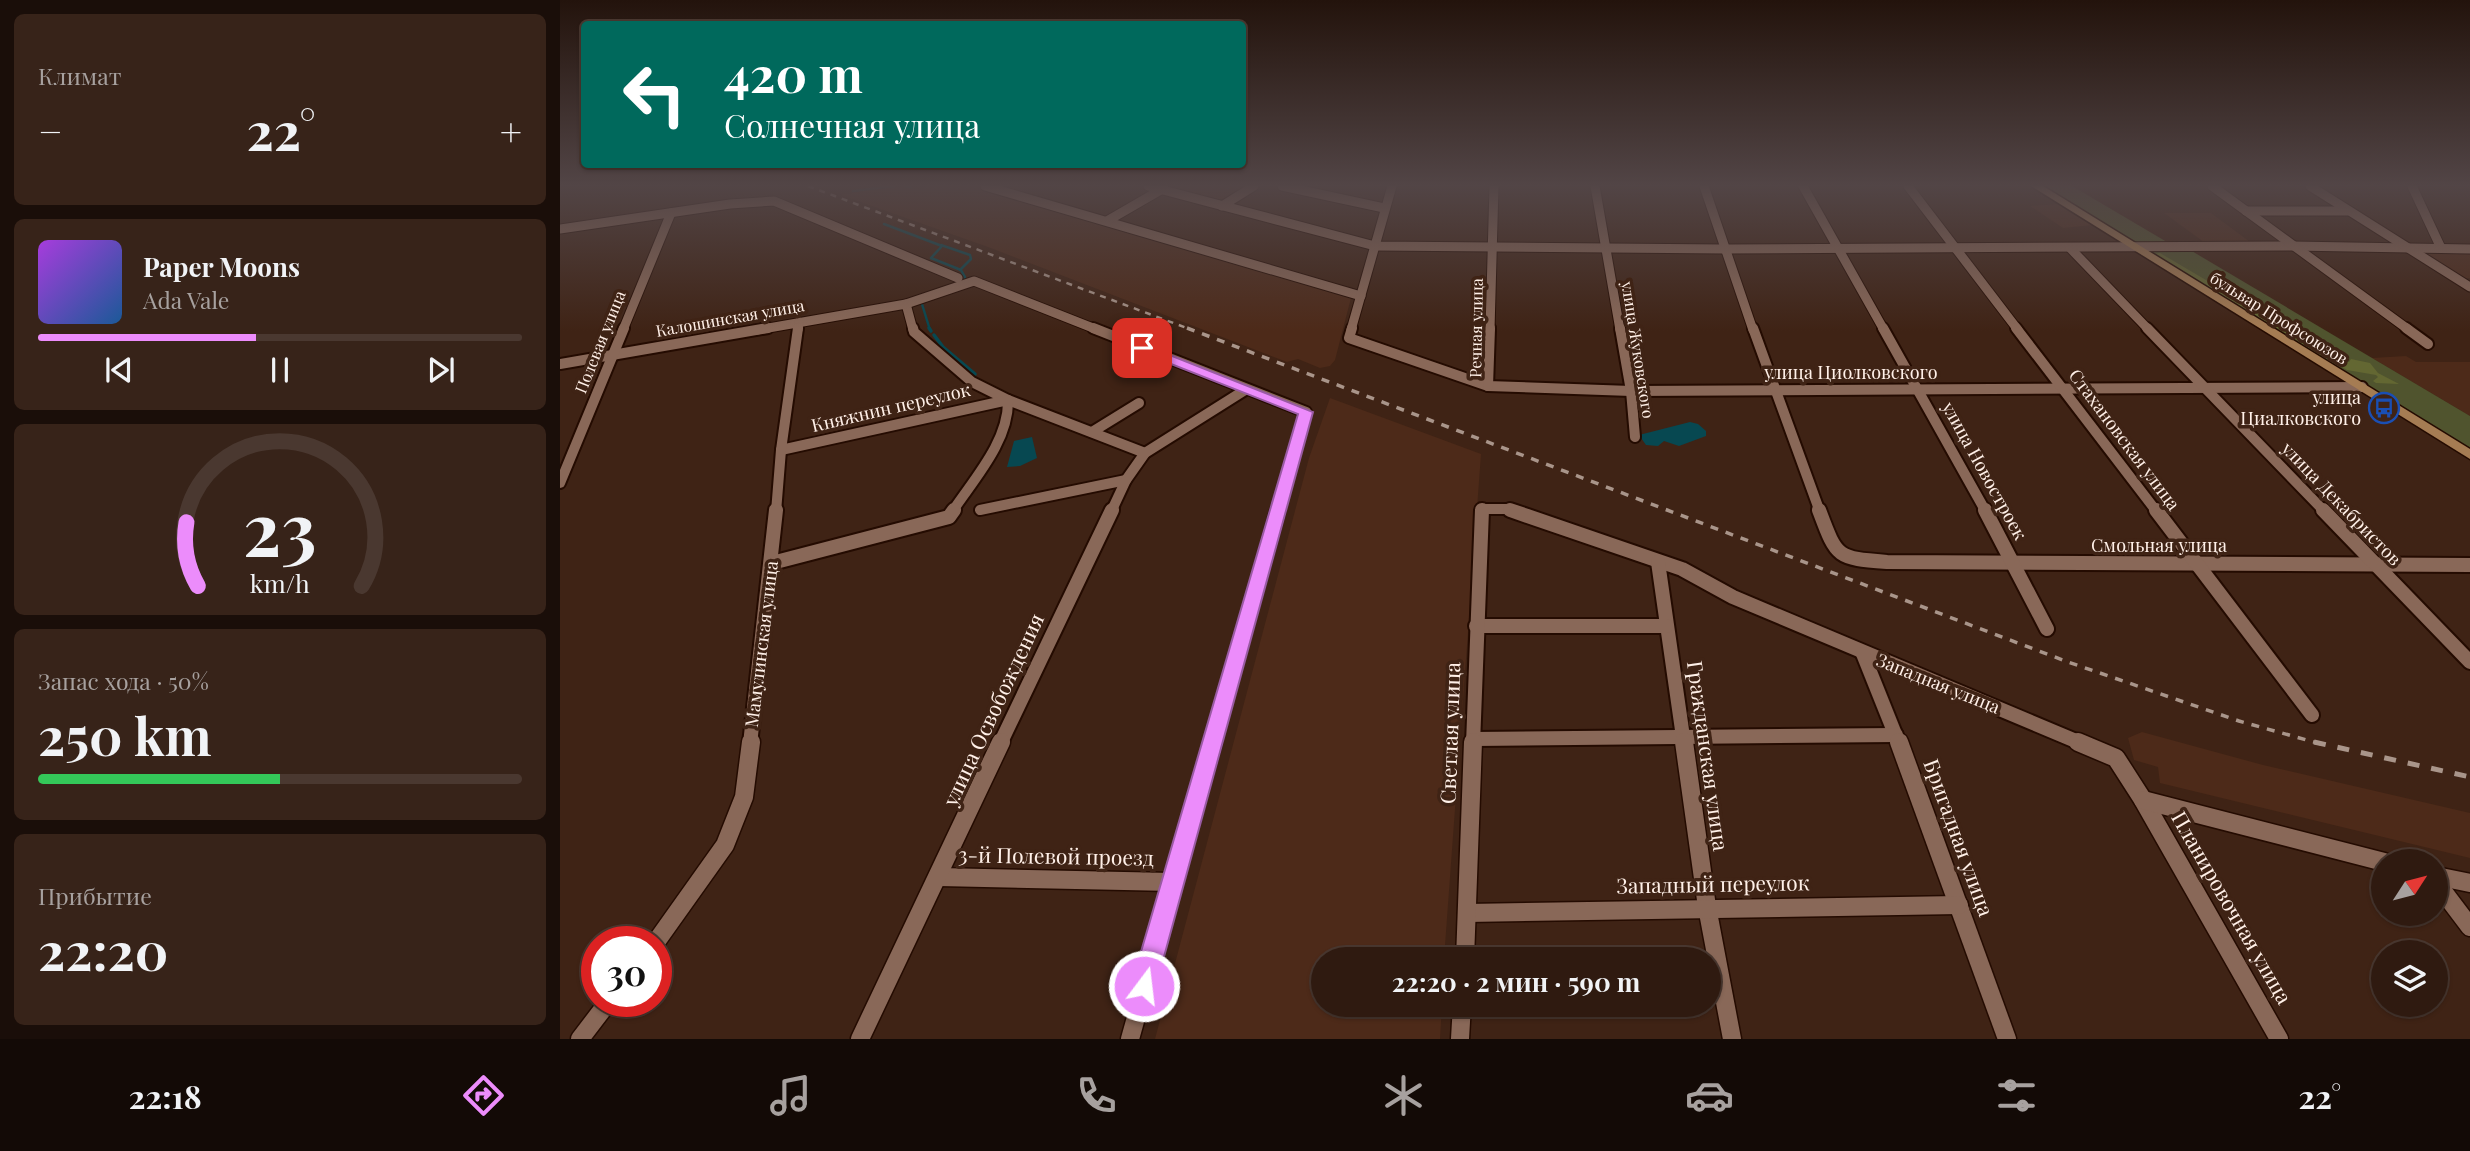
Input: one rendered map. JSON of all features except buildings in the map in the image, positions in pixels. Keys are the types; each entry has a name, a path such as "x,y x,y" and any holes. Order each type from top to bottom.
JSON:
{"main road":[{"name":"бульвар Профсоюзов","path":"2114,234 2470,455"}],"street":[{"name":"Полевая улица","path":"560,483 661,234"},
{"path":"854,234 958,278"},
{"path":"1153,234 1361,296"},
{"path":"1331,234 1375,246 1492,249 2292,246 2470,249"},
{"path":"1349,338 1378,234"},
{"name":"Речная улица","path":"1488,386 1492,234"},
{"name":"улица Жуковского","path":"1603,234 1631,391 1635,437"},
{"path":"1719,234 1774,390"},
{"name":"улица Новостроек","path":"1831,234 2017,565 2047,629"},
{"name":"Стахановская улица","path":"1944,234 2312,715"},
{"path":"2277,234 2428,344"},
{"path":"2385,234 2468,284"},
{"path":"2435,234 2441,248"},
{"name":"улица Декабристов","path":"2070,248 2470,662"},
{"name":"Калошинская улица","path":"560,365 917,300 974,281 1306,412 1172,881"},
{"path":"917,300 914,332 972,382 1008,400 1145,453 1245,390"},
{"name":"Мамулинская улица","path":"667,926 725,845 744,797 772,562 781,450 799,322"},
{"name":"улица Циолковского","path":"1349,338 1488,386 1631,391 2205,390 2362,387"},
{"name":"Смольная улица","path":"1774,390 1832,544 1848,559 2017,565 2470,565"},
{"path":"772,562 949,517 1003,431 1011,410 1008,400"},
{"name":"Княжнин переулок","path":"781,450 1008,400"},
{"path":"1092,432 1139,403"},
{"name":"улица Освобождения","path":"860,1039 1126,480 1145,453"},
{"path":"980,510 1126,480"},
{"name":"Западная улица","path":"1482,509 1507,509 1682,569 1733,597 1863,654 2116,758 2143,800"},
{"name":"Светлая улица","path":"1466,947 1482,509"},
{"name":"Гражданская улица","path":"1658,562 1707,907 1732,1039"},
{"path":"1476,626 1666,626"},
{"name":"Бригадная улица","path":"1863,654 1896,735 2007,1039"},
{"path":"1475,739 1684,734 1896,735"},
{"path":"2143,800 2371,859"},
{"name":"Планировочная улица","path":"2143,800 2279,1039"},
{"name":"3-й Полевой проезд","path":"939,877 1172,881"},
{"path":"2448,878 2470,883"},
{"path":"1130,1039 1172,881"},
{"path":"2448,899 2470,927"},
{"name":"Западный переулок","path":"1467,913 1959,905"},
{"path":"580,1039 597,1017"},
{"path":"1460,1039 1461,1017"}],"shaded area":[{"path":"953,234 1141,234 1351,298 1335,360 1330,366 1320,368 1298,359 1287,362"},
{"path":"2194,234 2240,234 2254,245 2208,245"},
{"path":"2470,252 2470,278 2464,278 2423,253"},
{"path":"2406,356 2416,362 2470,362 2470,416 2372,358"},
{"path":"1330,398 1481,454 1445,947 1311,947 1311,1017 1441,1017 1440,1039 1155,1039 1309,458"},
{"path":"2142,732 2263,765 2470,813 2470,858 2448,853 2448,849 2433,849 2160,783 2158,767 2134,760 2128,738"}],"green space":[{"path":"2121,234 2154,234 2172,245 2138,245"},
{"path":"2185,247 2470,416 2470,449 2149,251"},
{"path":"2160,253 2344,361 2349,362 2351,359 2370,363 2378,373 2399,384 2376,383 2373,381 2378,377 2376,375 2347,370 2153,254"}],"water":[{"path":"1690,422 1698,424 1706,431 1706,436 1679,446 1664,441 1658,446 1646,445 1639,435"},
{"path":"1032,437 1037,458 1020,466 1007,467 1014,441"}],"waterway":[{"path":"912,234 942,246 931,258 960,270"},
{"path":"941,245 970,255 971,259 960,270"},
{"path":"960,270 965,277 964,282"},
{"path":"921,301 930,329"},
{"path":"934,335 943,347 975,374"}],"railway":[{"path":"937,234 1192,330"},
{"path":"1187,328 2068,662 2239,721 2321,744"},
{"path":"2314,742 2470,777"}],"place":[{"name":"улица Циалковского","path":"2384,408"}],"route":[{"path":"1142,348 1306,412 1144,986"}]}
